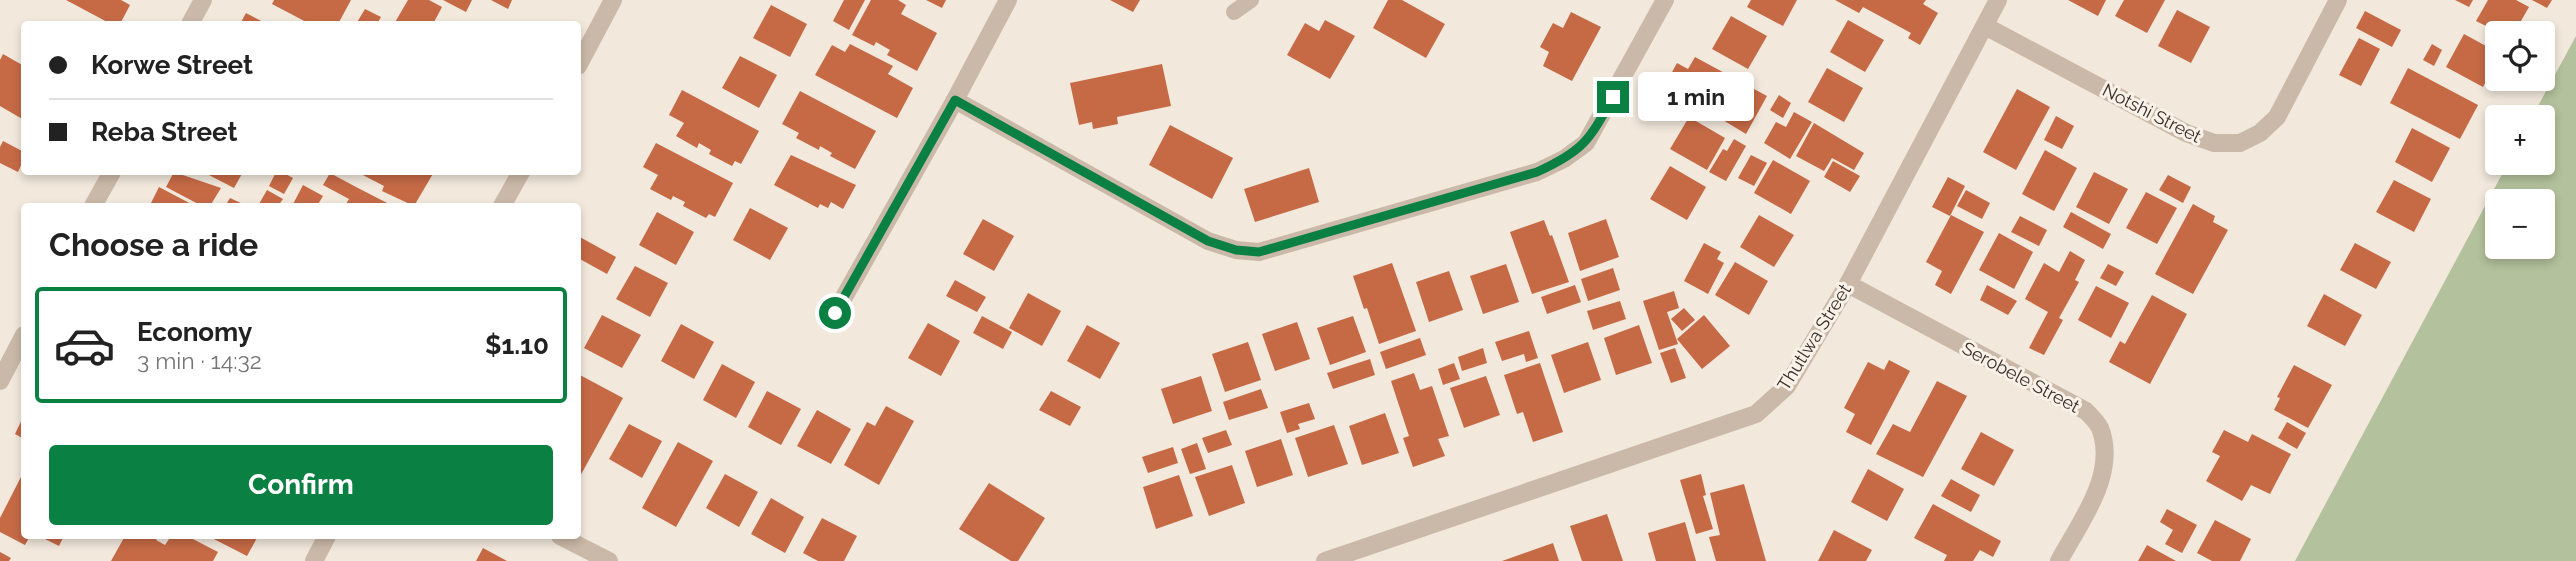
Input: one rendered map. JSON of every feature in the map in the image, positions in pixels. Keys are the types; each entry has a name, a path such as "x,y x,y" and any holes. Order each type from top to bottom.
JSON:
{"street":[{"path":"192,21 203,0"},
{"path":"581,60 613,0"},
{"path":"835,313 1008,0"},
{"path":"955,100 1208,241 1236,250 1259,252 1537,172 1564,159 1586,143 1600,121 1665,0"},
{"name":"Thutlwa Street","path":"1325,561 1756,414 1787,386 1847,284 1998,0"},
{"name":"Notshi Street","path":"1985,26 2186,133 2214,143 2240,143 2260,132 2277,117 2338,0"},
{"path":"95,203 110,175"},
{"path":"504,203 519,175"},
{"name":"Serobele Street","path":"1847,284 2086,411 2099,426 2104,448 2104,469 2095,494 2059,561"},
{"path":"0,381 21,341"},
{"path":"314,561 325,539"},
{"path":"566,539 609,561"}],"lane":[{"path":"1234,12 1251,0"}],"green space":[{"path":"2576,36 2576,561 2295,561 2485,206 2485,259 2555,259 2555,189 2494,189 2502,175 2555,175 2555,105 2539,105 2546,91 2555,91 2555,75"}],"building":[{"path":"66,0 121,0 130,5 122,21 105,21"},
{"path":"274,0 351,0 340,21 304,21 272,4"},
{"path":"408,0 429,0 442,7 435,21 396,21"},
{"path":"443,0 472,0 466,12"},
{"path":"491,0 512,0 508,9"},
{"path":"844,0 865,0 849,30 833,21"},
{"path":"871,0 898,0 906,5 901,14 937,33 917,71 887,55 890,50 876,42 874,46 852,35"},
{"path":"926,0 946,0 942,8"},
{"path":"1110,0 1140,0 1133,12"},
{"path":"1388,0 1402,0 1445,24 1426,58 1373,28"},
{"path":"1751,0 1797,0 1783,26 1747,7"},
{"path":"1835,0 1926,0 1923,4 1938,13 1920,45 1908,38 1911,33 1863,7 1859,13"},
{"path":"2068,0 2106,0 2098,16"},
{"path":"2124,0 2165,0 2147,33 2115,16"},
{"path":"2455,0 2473,0 2469,7"},
{"path":"2488,0 2516,0 2529,7 2521,21 2485,21 2485,26 2476,21"},
{"path":"2532,0 2552,0 2547,8"},
{"path":"771,5 807,24 790,57 753,38"},
{"path":"365,9 381,17 379,21 358,21"},
{"path":"2177,10 2210,27 2191,63 2158,46"},
{"path":"2365,11 2401,30 2392,47 2356,28"},
{"path":"1571,12 1601,27 1572,81 1543,66 1549,52 1540,47 1553,23 1563,28"},
{"path":"246,13 261,21 242,21"},
{"path":"1731,16 1767,36 1748,69 1712,49"},
{"path":"1325,20 1355,36 1330,79 1287,55 1305,23 1319,31"},
{"path":"1848,20 1884,40 1865,72 1830,52"},
{"path":"2464,34 2485,45 2483,87 2446,67"},
{"path":"2359,38 2380,49 2361,86 2339,75"},
{"path":"850,44 893,66 888,74 913,88 897,118 815,75 832,45 845,52"},
{"path":"2432,44 2442,50 2434,66 2423,60"},
{"path":"3,54 21,64 21,118 0,106 0,60"},
{"path":"740,56 777,75 759,108 722,88"},
{"path":"1695,57 1767,96 1746,134 1665,85 1677,63 1688,69"},
{"path":"1162,64 1171,106 1117,117 1118,124 1093,129 1092,122 1079,125 1070,83"},
{"path":"1827,68 1863,88 1844,122 1808,102"},
{"path":"2408,68 2478,105 2460,139 2390,103"},
{"path":"2017,89 2050,107 2016,170 1983,152"},
{"path":"682,90 759,131 741,164 735,161 732,166 709,154 711,150 699,143 697,148 676,136 684,123 669,115"},
{"path":"800,91 876,131 855,169 830,156 832,153 820,146 819,150 796,138 799,133 782,124"},
{"path":"1779,95 1791,103 1783,118 1770,110"},
{"path":"1794,112 1812,122 1790,159 1764,143 1776,122 1786,127"},
{"path":"2056,116 2074,126 2062,149 2044,140"},
{"path":"1689,117 1725,138 1707,170 1670,149"},
{"path":"1814,123 1864,153 1854,170 1832,158 1824,171 1796,156"},
{"path":"1170,125 1233,158 1212,199 1149,165"},
{"path":"2412,128 2450,148 2432,182 2395,162"},
{"path":"1734,139 1746,146 1726,181 1709,172 1723,149 1727,151"},
{"path":"3,141 21,150 18,172 0,163 0,147"},
{"path":"656,143 733,183 715,217 709,214 706,218 683,206 685,202 673,196 671,200 650,189 658,175 643,167"},
{"path":"2045,150 2077,168 2054,211 2022,194"},
{"path":"791,155 856,185 843,209 831,202 828,208 820,204 818,208 774,185"},
{"path":"1751,155 1767,163 1754,186 1738,178"},
{"path":"1773,160 1810,181 1791,214 1754,193"},
{"path":"1833,161 1860,176 1850,192 1824,177"},
{"path":"1670,166 1706,187 1687,220 1650,199"},
{"path":"1309,168 1319,202 1255,222 1244,189"},
{"path":"2094,172 2128,189 2109,224 2076,207"},
{"path":"172,175 183,175 221,188 212,203 196,203 166,187"},
{"path":"209,175 241,175 234,188"},
{"path":"274,175 293,178 284,194 269,186"},
{"path":"329,175 334,175 387,203 347,203 349,199 323,185"},
{"path":"363,175 432,175 416,203 408,203 382,191 384,186"},
{"path":"2168,175 2191,187 2183,203 2159,190"},
{"path":"1948,177 1965,186 1950,216 1932,207"},
{"path":"2394,180 2431,199 2414,232 2376,212"},
{"path":"303,185 323,196 319,203 294,203"},
{"path":"159,187 189,203 151,203"},
{"path":"267,190 283,199 280,203 260,203"},
{"path":"1966,190 1990,203 1982,219 1957,206"},
{"path":"2146,192 2177,208 2157,244 2126,228"},
{"path":"230,198 241,203 227,203"},
{"path":"2193,204 2215,216 2213,222 2228,230 2193,294 2155,274"},
{"path":"750,208 788,228 770,260 733,240"},
{"path":"657,212 694,232 676,265 639,245"},
{"path":"2071,212 2111,234 2103,249 2063,227"},
{"path":"1759,215 1794,235 1774,267 1740,247"},
{"path":"1951,215 1984,232 1951,294 1935,285 1942,271 1926,262"},
{"path":"2020,216 2047,230 2039,246 2011,232"},
{"path":"983,219 1014,236 994,271 963,254"},
{"path":"1606,219 1619,257 1580,271 1568,233"},
{"path":"1544,220 1569,282 1532,294 1510,232"},
{"path":"1999,233 2033,252 2014,289 1979,270"},
{"path":"581,238 616,257 607,274 581,260"},
{"path":"1704,243 1721,252 1717,259 1724,263 1708,294 1684,281"},
{"path":"2355,243 2391,262 2376,289 2340,270"},
{"path":"2070,251 2085,260 2075,280 2079,282 2059,318 2063,320 2044,355 2029,348 2048,312 2025,299 2044,263 2059,272"},
{"path":"1735,262 1768,281 1749,315 1715,295"},
{"path":"1392,263 1416,331 1379,344 1353,276"},
{"path":"1506,264 1519,302 1483,314 1470,276"},
{"path":"2108,264 2124,272 2116,286 2100,278"},
{"path":"635,266 668,283 650,317 616,299"},
{"path":"1613,268 1620,290 1588,301 1581,279"},
{"path":"1449,271 1463,310 1429,322 1416,282"},
{"path":"955,280 986,297 977,312 946,296"},
{"path":"1575,285 1581,302 1547,314 1541,297"},
{"path":"1987,285 2017,301 2008,315 1980,300"},
{"path":"2096,286 2129,303 2111,338 2078,320"},
{"path":"1674,291 1679,308 1667,312 1678,344 1659,350 1643,301"},
{"path":"1028,293 1061,311 1042,346 1009,328"},
{"path":"2324,294 2362,315 2345,346 2307,326"},
{"path":"2152,295 2187,314 2150,384 2109,362 2120,341 2125,344"},
{"path":"1620,301 1626,319 1593,330 1587,311"},
{"path":"1684,308 1695,320 1682,331 1671,319"},
{"path":"602,315 641,335 622,368 584,348"},
{"path":"1704,315 1730,346 1702,369 1677,339"},
{"path":"982,316 1012,332 1003,349 973,333"},
{"path":"1353,316 1366,352 1330,365 1317,328"},
{"path":"1297,322 1310,359 1275,371 1262,334"},
{"path":"928,323 960,341 941,376 908,358"},
{"path":"681,324 714,342 694,379 661,361"},
{"path":"1087,325 1120,343 1100,379 1067,361"},
{"path":"1639,325 1652,363 1616,375 1604,338"},
{"path":"1529,331 1538,358 1526,362 1524,354 1502,361 1495,342"},
{"path":"1420,338 1426,355 1386,369 1380,352"},
{"path":"1248,342 1261,380 1225,392 1212,354"},
{"path":"1588,342 1601,380 1564,393 1551,355"},
{"path":"1483,348 1487,363 1462,371 1458,357"},
{"path":"1675,348 1686,378 1671,383 1660,353"},
{"path":"1370,359 1375,375 1333,389 1327,373"},
{"path":"1889,360 1910,371 1871,445 1846,432 1855,414 1844,408 1868,362 1884,370"},
{"path":"1454,363 1460,379 1443,385 1438,369"},
{"path":"1540,363 1563,432 1533,442 1523,412 1517,414 1504,375"},
{"path":"722,364 755,382 736,418 703,400"},
{"path":"2294,365 2332,385 2308,428 2274,410 2280,398 2277,397"},
{"path":"1414,373 1420,390 1432,386 1449,436 1438,439 1445,456 1413,467 1403,438 1409,436 1391,381"},
{"path":"581,376 623,398 581,475"},
{"path":"1201,376 1212,411 1173,424 1161,389"},
{"path":"1486,376 1500,415 1464,428 1450,388"},
{"path":"1937,381 1967,396 1923,477 1876,454 1893,424 1910,432"},
{"path":"1261,389 1268,408 1229,420 1223,402"},
{"path":"767,391 801,409 781,445 748,427"},
{"path":"1051,391 1081,407 1070,426 1039,410"},
{"path":"1309,403 1315,419 1298,424 1300,429 1287,433 1280,412"},
{"path":"886,406 914,421 879,485 844,465 867,422 875,426"},
{"path":"817,410 851,429 831,464 797,446"},
{"path":"1385,413 1399,453 1362,465 1349,426"},
{"path":"21,421 21,437 15,434"},
{"path":"2287,422 2306,433 2297,449 2278,438"},
{"path":"629,424 662,441 642,478 609,459"},
{"path":"1334,425 1348,464 1308,477 1295,438"},
{"path":"1226,430 1232,445 1208,453 1202,438"},
{"path":"2224,430 2248,442 2252,434 2291,454 2270,494 2251,485 2242,501 2206,481 2220,456 2212,452"},
{"path":"1981,432 2014,450 1994,486 1961,469"},
{"path":"1281,439 1293,475 1257,487 1245,451"},
{"path":"678,442 713,461 676,527 642,508"},
{"path":"1197,443 1206,469 1190,474 1181,449"},
{"path":"1173,447 1178,463 1148,473 1142,457"},
{"path":"1232,465 1245,503 1209,516 1195,477"},
{"path":"1868,469 1904,489 1887,521 1851,502"},
{"path":"725,474 758,492 739,527 706,508"},
{"path":"1701,474 1706,495 1703,496 1713,529 1696,534 1680,480"},
{"path":"1179,475 1193,516 1156,529 1143,487"},
{"path":"21,477 21,539 28,539 25,545 0,532 0,518"},
{"path":"1951,479 1980,495 1971,512 1941,496"},
{"path":"989,483 1045,518 1018,561 1011,561 959,529"},
{"path":"1744,484 1766,561 1716,561 1709,537 1720,535 1710,493"},
{"path":"771,498 804,517 785,553 751,534"},
{"path":"1933,504 2001,541 1993,557 1980,550 1973,561 1944,561 1947,555 1914,538"},
{"path":"2167,509 2197,525 2182,553 2165,544 2173,530 2160,522"},
{"path":"1607,514 1623,561 1582,561 1570,526"},
{"path":"822,518 857,536 844,561 818,561 803,553"},
{"path":"2215,520 2251,539 2240,561 2212,561 2197,553"},
{"path":"1685,522 1696,561 1656,561 1648,533"},
{"path":"1834,530 1872,550 1866,561 1818,561"},
{"path":"45,539 62,539 59,546"},
{"path":"123,539 157,539 165,545 169,539 193,539 218,552 213,561 111,561"},
{"path":"214,539 256,539 247,556"},
{"path":"1553,543 1559,561 1502,561"},
{"path":"2147,545 2176,561 2138,561"},
{"path":"483,548 507,561 476,561"},
{"path":"0,552 11,558 9,561 0,561"}],"route":[{"path":"835,313 955,100 1208,241 1236,250 1259,252 1537,172 1564,159 1586,143 1613,97"}]}
